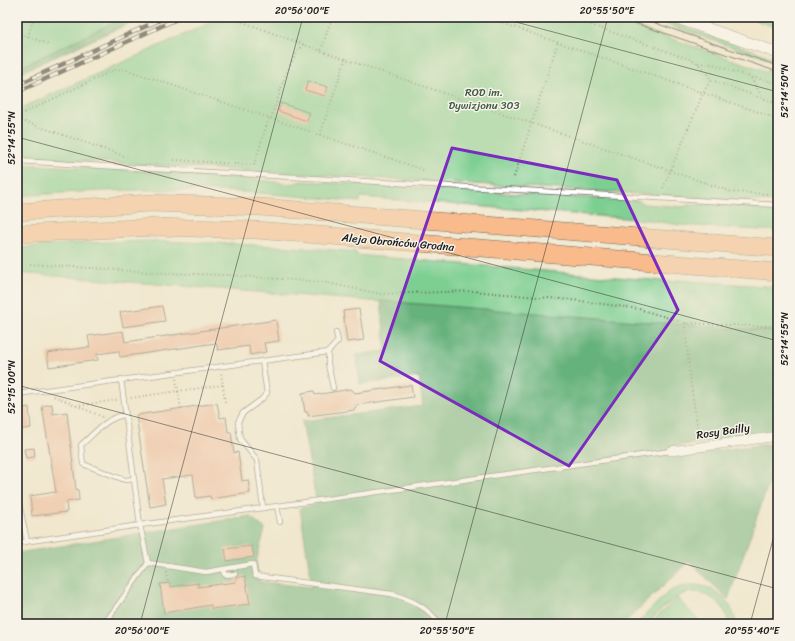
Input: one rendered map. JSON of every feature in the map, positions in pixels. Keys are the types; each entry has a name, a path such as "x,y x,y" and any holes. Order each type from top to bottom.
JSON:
{"highway":[{"path":"17,212 150,203 260,207 778,248"},
{"name":"Aleja Obrońców Grodna","path":"17,234 157,227 256,230 778,272"}],"street":[{"path":"674,17 778,53"},
{"name":"Rosy Bailly","path":"671,451 778,436"}],"lane":[{"path":"17,161 778,205"},
{"path":"17,394 328,352 338,341 336,332"},
{"path":"328,352 328,364 332,388"},
{"path":"262,361 267,393 262,399 243,413 238,422 240,439 257,460 263,508"},
{"path":"104,624 148,563 140,525 120,379"},
{"path":"125,415 116,416 109,420 81,445 83,464 125,480 134,479"},
{"path":"17,543 671,451"},
{"path":"17,494 27,542"},
{"path":"277,506 280,522"},
{"path":"148,563 165,567 206,572 253,564 255,576 392,594 409,599 422,606 440,624"},
{"path":"224,569 225,575 235,574"}],"path":[{"path":"28,37 34,17"},
{"path":"321,51 332,17"},
{"path":"485,17 778,119"},
{"path":"568,17 696,61 705,70 711,80 778,104"},
{"path":"235,19 321,51 346,58 732,192 770,194"},
{"path":"17,32 50,45"},
{"path":"514,178 558,42"},
{"path":"174,160 254,165 270,118 291,65 298,50 304,44"},
{"path":"320,135 346,58"},
{"path":"698,63 712,64 751,77 778,83"},
{"path":"17,117 119,69 424,170"},
{"path":"751,77 764,99"},
{"path":"663,188 703,93 711,80"},
{"path":"17,117 127,157"},
{"path":"30,264 322,282 381,294 473,291 582,301 639,309 685,323 778,327"},
{"path":"685,323 690,378 701,447"},
{"path":"220,366 226,402"},
{"path":"175,372 181,409"},
{"path":"76,406 223,385"},
{"path":"48,390 51,395 109,420"},
{"path":"165,567 168,583"}],"highlighted area":[{"path":"452,148 617,180 678,310 569,466 380,361"}],"green space":[{"path":"17,17 125,17 17,69"},
{"path":"125,17 143,17 17,74 17,69"},
{"name":"ROD im. Dywizjonu 303","path":"223,17 607,17 778,75 778,202 17,157 17,110"},
{"path":"646,17 656,17 778,59 778,63"},
{"path":"746,17 778,17 778,28"},
{"path":"17,164 213,175 293,184 301,181 638,201 644,204 683,207 692,204 778,209 778,231 679,225 649,220 360,197 360,202 246,192 201,190 98,191 17,196"},
{"path":"152,241 330,250 356,252 356,255 675,282 676,280 778,287 778,331 661,324 17,273 17,248 78,243"},
{"path":"381,301 778,332 778,433 675,446 676,455 778,443 778,457 728,599 689,561 623,624 17,624 17,553 250,516 265,529 256,562 260,582 312,587 300,508 317,505 302,421 423,406 419,377 360,384 356,355 386,351"},
{"path":"688,585 705,587 720,594 730,607 736,624 728,624 724,610 715,600 705,594 695,592 686,593 670,602 647,624 636,624 669,591"},
{"path":"677,598 702,624 650,624"}],"building":[{"path":"308,81 328,87 325,96 305,90"},
{"path":"281,103 310,113 307,121 278,111"},
{"path":"162,306 165,321 123,327 120,312"},
{"path":"359,309 364,340 347,342 343,311"},
{"path":"276,320 279,341 264,343 266,352 250,355 249,346 218,350 216,343 120,357 119,351 97,354 98,360 49,367 47,353 90,347 88,336 123,331 125,342"},
{"path":"411,385 413,397 357,405 354,410 308,416 308,412 305,412 302,393 314,391 315,395 351,389 355,393"},
{"path":"217,403 220,418 226,417 228,432 231,432 234,453 238,452 242,481 248,480 250,493 211,499 210,496 196,498 193,475 162,479 166,504 150,507 136,415"},
{"path":"52,404 53,414 67,412 76,490 78,490 79,500 66,502 67,512 32,516 30,496 56,492 42,406"},
{"path":"29,407 31,428 17,430 17,409"},
{"path":"34,448 35,457 26,458 24,449"},
{"path":"252,546 254,557 227,561 225,549"},
{"path":"245,576 250,604 211,609 211,605 164,613 160,584 170,583 170,587 198,583 198,587 236,582 236,578"}],"tram line":[{"path":"617,17 778,72"},
{"path":"638,17 778,66"}],"railway":[{"path":"17,85 166,17"},
{"path":"17,92 181,17"}]}
